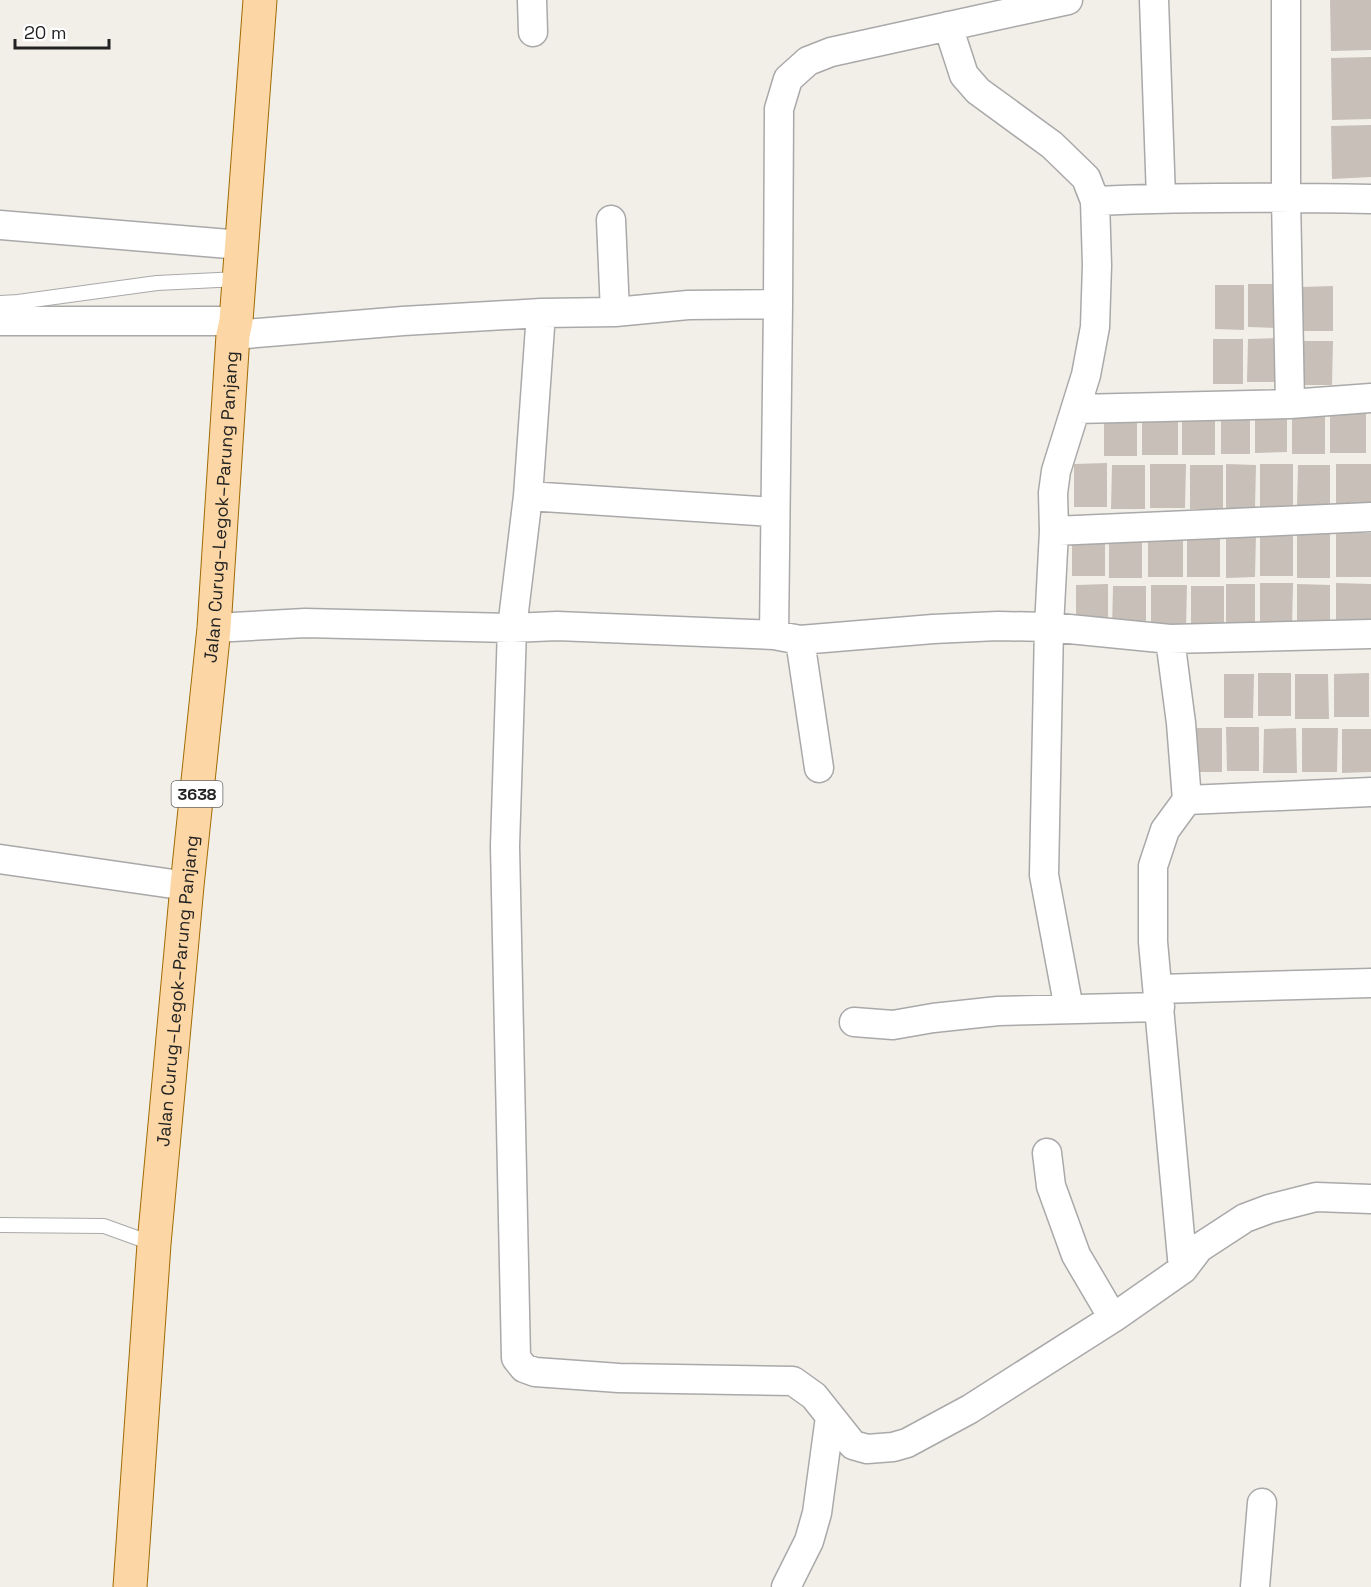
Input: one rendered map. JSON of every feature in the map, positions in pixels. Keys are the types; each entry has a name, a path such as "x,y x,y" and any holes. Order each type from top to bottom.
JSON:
{"main road":[{"name":"Jalan Curug–Legok–Parung Panjang","path":"130,1587 154,1244 187,886 214,628 234,328 260,0"}],"street":[{"path":"532,0 533,32"},
{"path":"959,0 980,20"},
{"path":"819,768 787,638 774,512 779,109 788,79 808,61 831,52 1068,0"},
{"path":"1154,0 1161,198"},
{"path":"1286,0 1286,197 1290,404"},
{"path":"948,26 964,75 978,91 1052,145 1086,178 1095,201 1097,265 1095,327 1086,375 1056,471 1053,493 1054,531 1049,627 1044,875 1069,1009"},
{"path":"1095,201 1286,197 1371,199"},
{"path":"611,220 615,312"},
{"path":"0,225 241,245"},
{"path":"0,321 234,328 541,313 615,312 688,305 778,304"},
{"path":"541,313 528,496 512,628 504,846 516,1358 524,1368 535,1372 619,1378 793,1381 814,1396 853,1445 867,1449 893,1447 907,1443 970,1409 1113,1318 1183,1269 1199,1248 1245,1218 1269,1209 1317,1197 1371,1199"},
{"path":"1076,409 1290,404 1371,398"},
{"path":"528,496 774,512"},
{"path":"1054,531 1371,517"},
{"path":"214,628 306,622 512,628 557,626 787,638 933,628 998,627 1049,627 1170,639 1371,634"},
{"path":"1170,639 1181,723 1187,800 1165,830 1153,866 1153,942 1183,1269"},
{"path":"1187,800 1371,792"},
{"path":"0,859 187,886"},
{"path":"854,1022 893,1024 998,1011 1069,1009 1159,998 1371,982"},
{"path":"1047,1153 1051,1186 1076,1255 1113,1318"},
{"path":"786,1587 809,1541 817,1513 830,1417"},
{"path":"1255,1587 1262,1503"}],"lane":[{"path":"0,303 157,283 238,279"},
{"path":"0,1225 104,1226 154,1244"}],"building":[{"path":"1330,0 1371,0 1371,50 1331,51"},
{"path":"1371,57 1371,119 1332,120 1331,58"},
{"path":"1371,125 1371,177 1332,179 1331,126"},
{"path":"1248,284 1281,284 1281,328 1248,327"},
{"path":"1215,285 1244,285 1244,330 1215,329"},
{"path":"1333,286 1333,331 1300,331 1300,287"},
{"path":"1280,338 1280,382 1247,382 1248,339"},
{"path":"1213,339 1243,339 1243,384 1213,384"},
{"path":"1299,341 1333,341 1332,385 1299,385"},
{"path":"1255,409 1287,409 1287,452 1255,453"},
{"path":"1330,409 1366,409 1366,453 1330,453"},
{"path":"1221,410 1250,410 1250,454 1221,454"},
{"path":"1292,410 1325,410 1325,454 1292,454"},
{"path":"1137,411 1137,456 1104,456 1104,412"},
{"path":"1142,411 1178,411 1178,455 1142,455"},
{"path":"1182,412 1215,412 1215,455 1182,455"},
{"path":"1107,463 1107,507 1074,507 1074,464"},
{"path":"1150,464 1186,464 1185,508 1150,508"},
{"path":"1226,464 1256,465 1255,509 1226,509"},
{"path":"1260,464 1293,464 1293,507 1260,507"},
{"path":"1336,464 1371,464 1371,508 1336,508"},
{"path":"1112,465 1145,465 1145,509 1111,509"},
{"path":"1190,465 1223,465 1223,509 1190,509"},
{"path":"1298,465 1330,465 1330,509 1297,509"},
{"path":"1072,532 1105,532 1105,576 1072,576"},
{"path":"1260,532 1293,533 1293,576 1260,576"},
{"path":"1148,533 1183,533 1183,577 1148,577"},
{"path":"1226,533 1256,533 1255,577 1226,578"},
{"path":"1336,533 1371,533 1371,577 1336,577"},
{"path":"1109,534 1142,534 1142,578 1109,578"},
{"path":"1187,534 1220,534 1220,577 1187,577"},
{"path":"1297,534 1330,534 1330,578 1297,578"},
{"path":"1260,583 1293,583 1292,627 1260,627"},
{"path":"1336,583 1371,584 1371,628 1336,628"},
{"path":"1108,584 1108,628 1076,628 1076,585"},
{"path":"1226,584 1255,584 1255,628 1226,629"},
{"path":"1297,584 1330,585 1330,628 1297,629"},
{"path":"1151,585 1187,585 1186,629 1151,629"},
{"path":"1113,586 1146,586 1146,630 1112,630"},
{"path":"1191,586 1224,586 1224,629 1191,630"},
{"path":"1258,673 1291,673 1291,716 1258,716"},
{"path":"1369,673 1369,717 1334,717 1334,674"},
{"path":"1224,674 1254,674 1253,718 1224,718"},
{"path":"1295,674 1328,674 1329,719 1295,719"},
{"path":"1226,727 1259,727 1259,771 1227,771"},
{"path":"1193,728 1222,728 1222,772 1192,772"},
{"path":"1296,728 1297,773 1263,773 1264,729"},
{"path":"1302,728 1338,728 1337,772 1302,772"},
{"path":"1342,729 1371,729 1371,772 1342,773"}]}
